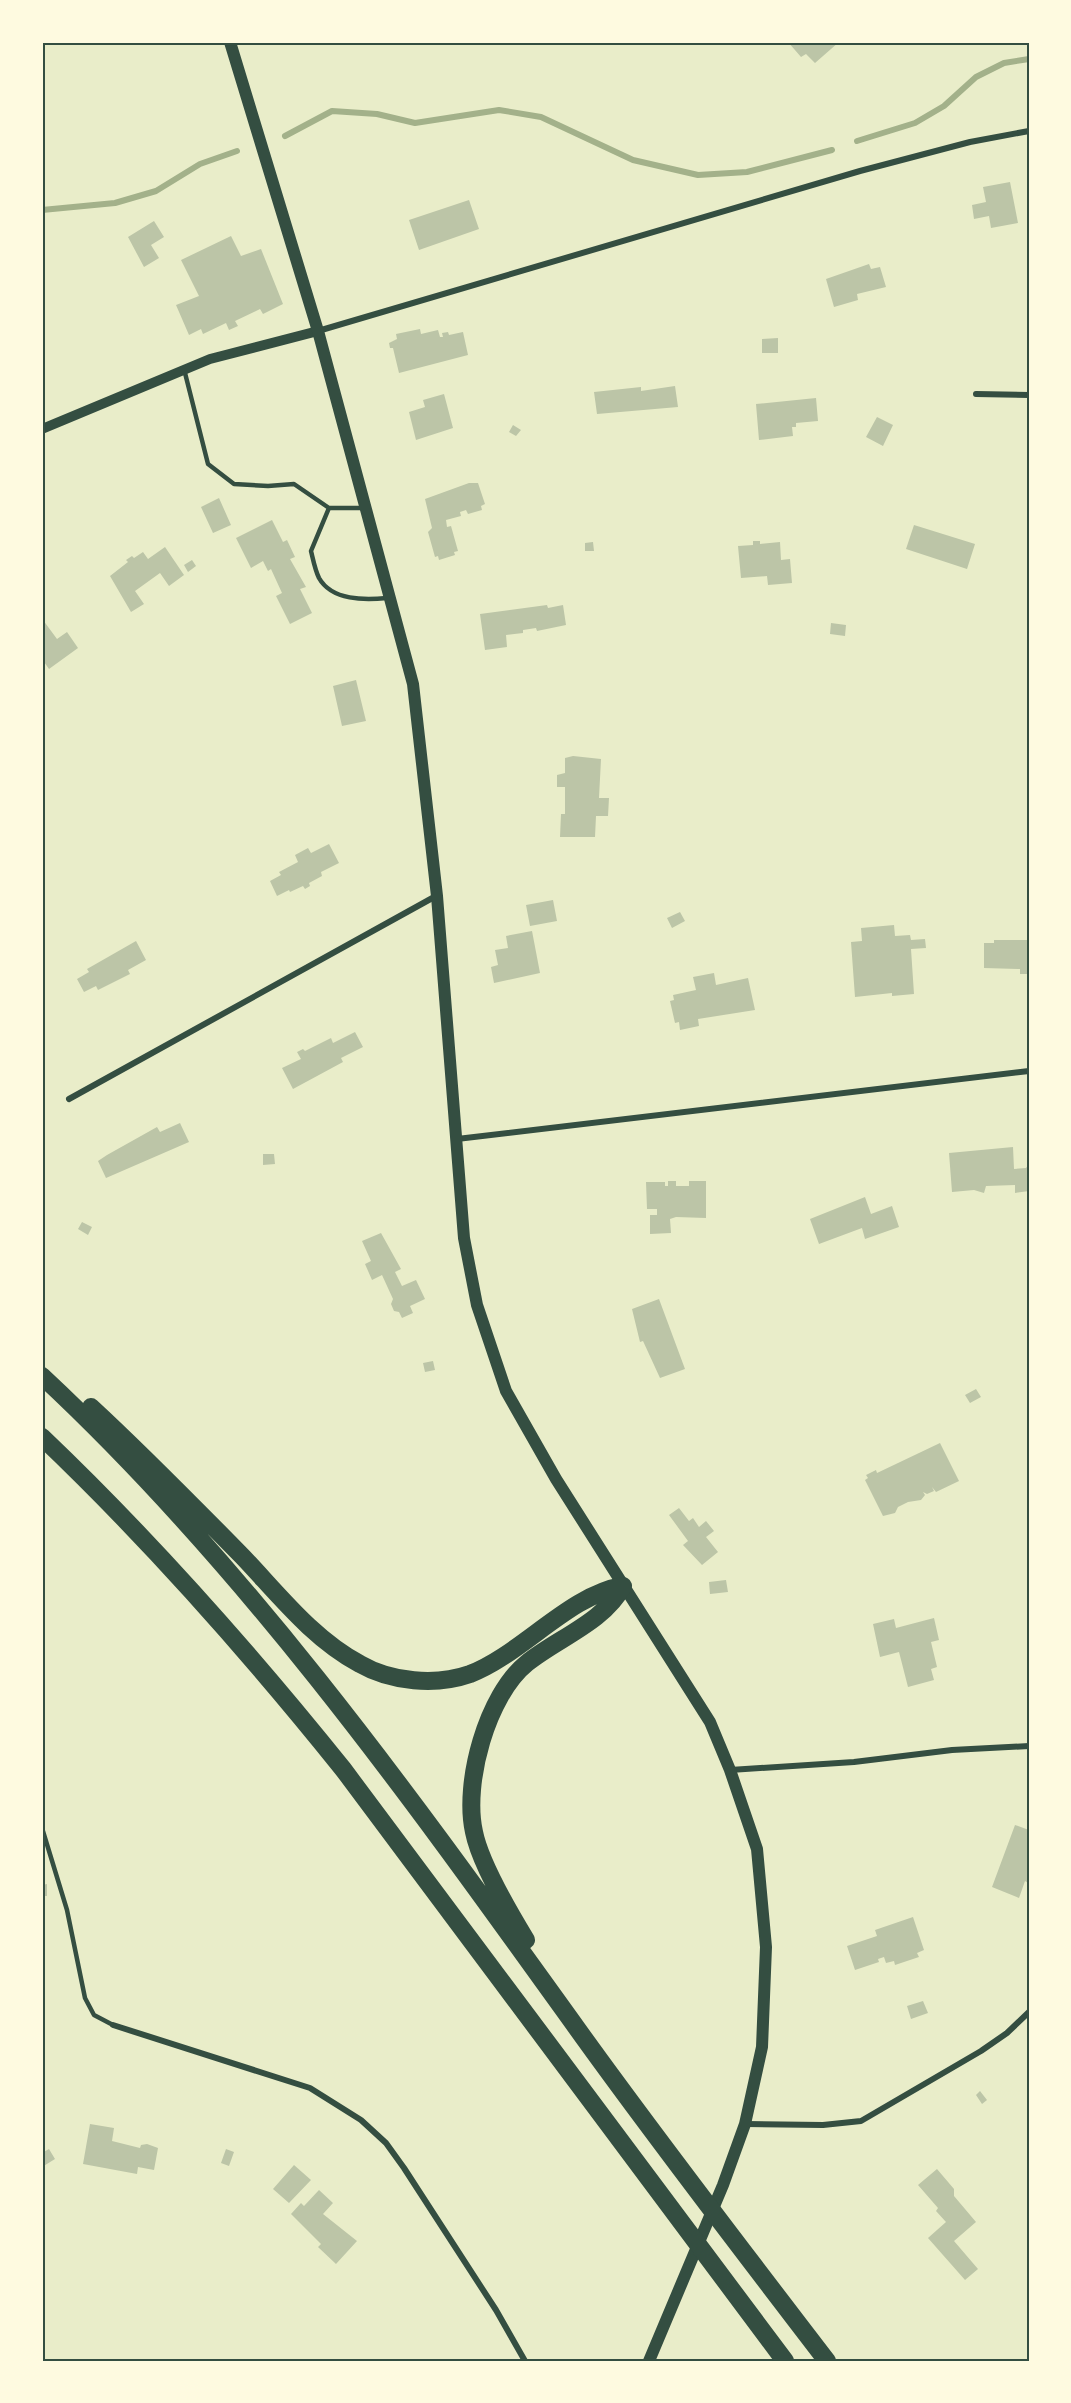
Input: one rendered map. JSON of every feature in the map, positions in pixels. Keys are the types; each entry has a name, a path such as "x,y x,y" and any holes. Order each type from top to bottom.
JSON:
{"highway":[{"path":"42,1367 91,1407 174,1486 310,1627 337,1650 362,1666 391,1677 424,1681 448,1679 471,1673 510,1651 591,1597 623,1586"},
{"path":"42,1376 176,1512 306,1665 389,1771 608,2071 827,2361"},
{"path":"42,1437 165,1559 270,1679 343,1769 786,2361"},
{"path":"608,2071 518,1927 492,1876 474,1832 472,1783 482,1741 500,1696 525,1664 600,1613 617,1597 623,1586"}],"main road":[{"path":"230,42 318,331 413,684 437,896 464,1238 477,1305 506,1391 623,1586 710,1722 730,1770 757,1849 766,1947 762,2048 745,2124 683,2285 649,2361"}],"street":[{"path":"42,429 210,359 318,331 860,171 970,142 1029,131"},
{"path":"976,394 1029,395"},
{"path":"69,1099 437,896"},
{"path":"456,1139 1029,1071"},
{"path":"730,1770 854,1762 952,1749 1029,1746"},
{"path":"745,2124 823,2125 861,2121 937,2079 981,2051 1007,2033 1029,2012"},
{"path":"113,2025 310,2088 361,2120 386,2143 404,2168 496,2310 525,2361"}],"lane":[{"path":"184,369 208,464 234,484 268,486 294,484 329,508 367,508"},
{"path":"329,508 310,551 319,579 340,595 367,600 391,598"},
{"path":"42,1828 67,1910 84,1998 94,2015 113,2025"}],"building":[{"path":"788,42 839,42 815,63 806,54 801,57"},
{"path":"1010,182 1018,223 991,228 989,216 974,219 972,205 986,202 983,187"},
{"path":"469,200 479,229 419,250 409,220"},
{"path":"154,221 164,237 151,245 159,258 144,267 128,237"},
{"path":"231,236 241,256 261,249 283,304 263,314 260,309 235,321 238,326 229,330 226,323 203,334 201,329 189,335 176,305 199,296 181,260"},
{"path":"869,264 871,269 880,267 886,287 857,294 858,300 834,307 826,279"},
{"path":"420,329 421,334 438,330 440,337 443,337 442,333 448,332 449,335 463,332 468,355 399,373 393,348 390,348 389,343 397,339 396,334"},
{"path":"778,338 778,353 762,353 762,339"},
{"path":"675,386 678,407 597,414 594,392 641,387 641,391"},
{"path":"444,394 453,428 416,440 409,412 425,407 423,400"},
{"path":"816,398 818,421 796,423 796,427 792,427 793,436 759,440 756,404"},
{"path":"877,417 893,425 883,446 866,437"},
{"path":"513,425 521,430 516,436 509,432"},
{"path":"469,483 478,483 485,504 481,506 482,510 468,514 466,510 460,512 461,516 446,520 447,527 451,526 458,551 454,552 455,555 439,560 438,556 435,557 428,532 432,528 425,499"},
{"path":"219,498 231,525 213,533 201,507"},
{"path":"272,520 283,542 287,540 295,557 290,559 306,587 300,589 312,613 290,624 276,596 282,593 271,569 268,571 263,561 251,568 236,538"},
{"path":"914,525 975,544 967,569 906,549"},
{"path":"753,541 760,541 760,544 780,542 781,560 790,559 792,583 768,585 767,576 741,578 738,546 753,545"},
{"path":"593,542 594,551 585,551 585,543"},
{"path":"165,547 184,575 169,586 160,573 135,591 144,604 131,612 110,576 132,556 134,558 143,552 148,559"},
{"path":"192,560 196,566 188,572 184,565"},
{"path":"547,605 548,608 563,605 566,625 537,631 536,628 523,630 523,633 506,635 507,647 485,650 480,614"},
{"path":"43,620 57,639 67,632 78,648 49,669 42,659"},
{"path":"831,623 846,625 845,636 830,634"},
{"path":"356,680 366,721 342,726 333,686"},
{"path":"573,756 601,759 599,798 609,798 608,816 596,816 595,837 560,837 561,814 565,814 565,787 557,787 557,775 565,773 565,758"},
{"path":"329,844 339,863 321,872 322,876 309,883 310,886 305,889 303,886 277,896 270,881 281,875 279,872 298,862 295,855 308,848 311,853"},
{"path":"553,900 557,921 530,926 526,905"},
{"path":"680,912 685,921 672,928 667,918"},
{"path":"894,925 895,936 910,935 911,940 925,939 926,948 911,949 914,994 892,996 892,993 855,997 851,942 862,941 861,928"},
{"path":"532,931 540,973 494,983 491,967 498,965 495,950 508,948 506,936"},
{"path":"994,940 1029,940 1029,974 1020,974 1020,969 984,968 984,943 994,943"},
{"path":"136,941 146,960 128,970 130,974 98,990 96,986 84,992 77,979 89,972 87,969"},
{"path":"714,973 716,985 748,978 755,1010 698,1019 699,1026 680,1030 679,1022 675,1023 670,1001 674,1000 673,995 696,990 693,977"},
{"path":"355,1032 363,1047 341,1058 343,1062 293,1089 282,1068 301,1059 297,1052 303,1049 305,1051 331,1038 333,1043"},
{"path":"180,1123 189,1142 106,1178 98,1161 157,1127 160,1132"},
{"path":"1013,1147 1014,1169 1026,1168 1029,1164 1029,1191 1015,1193 1015,1185 986,1186 984,1193 974,1190 952,1192 949,1153"},
{"path":"263,1154 274,1154 275,1164 263,1165"},
{"path":"668,1181 676,1181 676,1186 689,1186 689,1181 706,1181 706,1218 676,1217 670,1219 671,1233 650,1234 650,1215 657,1215 657,1209 647,1209 646,1182 665,1182 665,1186 668,1186"},
{"path":"865,1197 871,1214 892,1206 899,1227 865,1239 862,1228 819,1244 810,1219"},
{"path":"82,1222 92,1227 88,1235 78,1229"},
{"path":"381,1233 401,1269 395,1272 402,1286 416,1280 425,1299 410,1306 413,1313 402,1318 399,1312 394,1311 391,1304 393,1299 382,1275 372,1280 365,1264 371,1261 362,1241"},
{"path":"659,1299 685,1369 660,1378 643,1341 640,1342 632,1309"},
{"path":"433,1361 435,1370 425,1372 423,1363"},
{"path":"976,1389 981,1397 970,1403 965,1395"},
{"path":"940,1443 959,1481 936,1492 932,1487 934,1491 927,1494 923,1492 925,1495 921,1500 908,1502 898,1507 895,1513 883,1516 865,1480 868,1478 866,1475 876,1470 877,1473"},
{"path":"679,1508 689,1521 693,1518 699,1527 706,1521 714,1531 706,1537 718,1552 702,1565 683,1545 688,1541 669,1515"},
{"path":"726,1580 728,1592 710,1594 709,1582"},
{"path":"934,1618 939,1640 931,1642 937,1667 931,1669 934,1680 908,1687 899,1652 880,1657 873,1624 894,1619 896,1628"},
{"path":"1015,1825 1029,1830 1029,1879 1028,1883 1025,1881 1019,1898 992,1887"},
{"path":"47,1884 47,1896 42,1896 42,1885"},
{"path":"913,1917 924,1950 917,1953 919,1957 895,1965 894,1961 886,1963 884,1957 878,1959 879,1962 855,1970 847,1946 877,1936 875,1930"},
{"path":"923,2001 928,2013 911,2019 907,2006"},
{"path":"980,2091 987,2100 982,2104 976,2095"},
{"path":"90,2124 114,2128 112,2141 140,2148 141,2145 147,2144 158,2148 154,2170 138,2167 137,2174 83,2164"},
{"path":"49,2149 55,2159 42,2167 42,2153"},
{"path":"226,2149 234,2152 229,2166 221,2163"},
{"path":"294,2165 311,2180 289,2203 273,2189"},
{"path":"937,2169 954,2189 954,2196 976,2222 954,2241 978,2269 965,2280 928,2238 946,2222 936,2211 938,2208 918,2185"},
{"path":"319,2190 333,2203 323,2214 357,2241 336,2264 318,2247 321,2244 291,2214 301,2203 304,2206"}],"waterway":[{"path":"857,141 915,123 944,106 976,77 1004,63 1029,59"},
{"path":"285,136 332,111 377,114 415,123 499,110 541,117 633,160 698,175 747,172 832,150"},
{"path":"42,210 115,203 156,191 200,164 237,151"}]}
